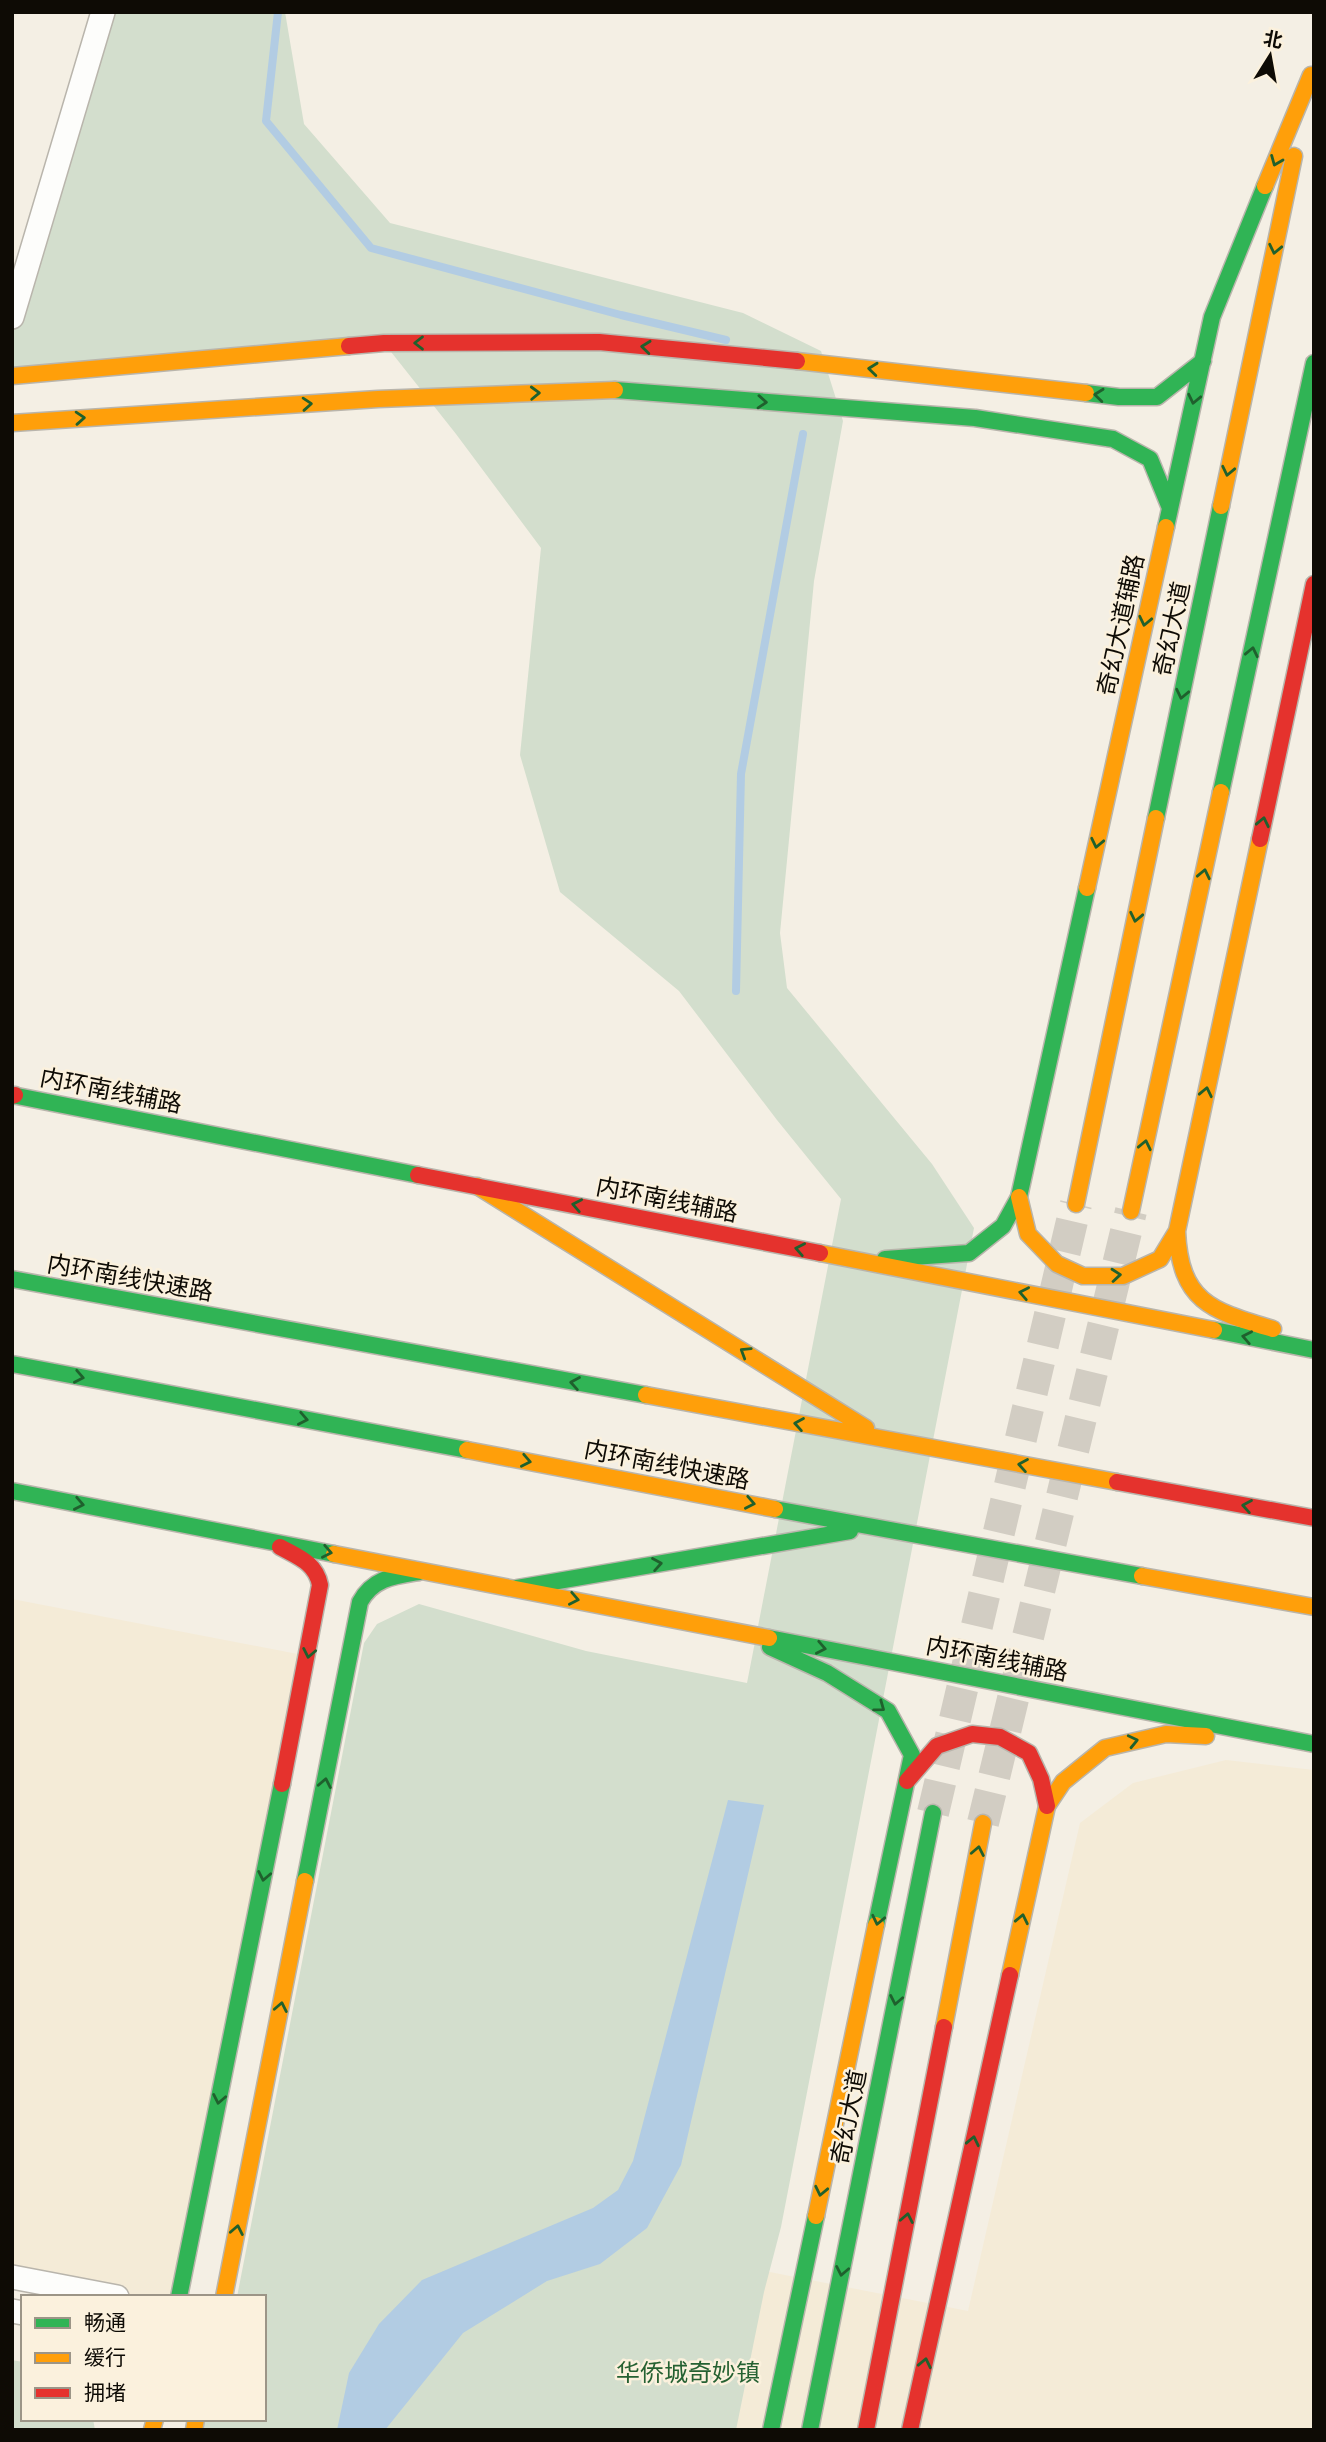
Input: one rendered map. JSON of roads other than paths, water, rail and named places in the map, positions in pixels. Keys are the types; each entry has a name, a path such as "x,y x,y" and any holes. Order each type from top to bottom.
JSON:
{"main road":[{"name":"奇幻大道辅路","path":"859,1261 970,1253 1003,1226 1019,1197 1212,317 1312,69"},
{"name":"奇幻大道","path":"1076,1205 1312,69"},
{"path":"12,376 384,343 599,342 1119,397 1157,397 1203,361"},
{"path":"1131,1211 1314,363"},
{"path":"12,423 378,399 609,390 975,418 1113,439 1150,459 1170,508"},
{"name":"奇幻大道辅路","path":"1314,584 1177,1231 1177,1248 1189,1284 1213,1308 1314,1344"},
{"name":"内环南线辅路","path":"13,1095 1314,1350"},
{"path":"477,1186 886,1440"},
{"name":"奇幻大道辅路","path":"1019,1197 1028,1234 1057,1264 1083,1276 1123,1276 1160,1259 1177,1231"},
{"name":"内环南线快速路","path":"12,1279 1314,1518"},
{"name":"内环南线快速路","path":"12,1364 873,1527 1314,1607"},
{"name":"内环南线辅路","path":"12,1491 1314,1744"},
{"path":"517,1588 873,1527"},
{"path":"180,2295 322,1581 316,1567 270,1541"},
{"path":"224,2295 360,1602 365,1589 380,1579 426,1571"},
{"path":"733,1630 827,1673 888,1711 912,1755 771,2430"},
{"path":"907,1781 936,1746 972,1734 1000,1737 1029,1753 1041,1779 1047,1806"},
{"path":"910,2430 1047,1806 1062,1782 1105,1748 1166,1734 1314,1744"},
{"name":"奇幻大道","path":"810,2430 933,1813"},
{"path":"866,2430 983,1823"}],"street":[{"path":"12,317 103,12"},
{"path":"12,2277 106,2295"}],"water":[{"path":"728,1800 764,1805 681,2165 647,2228 600,2264 547,2281 463,2333 385,2430 337,2430 349,2373 379,2324 422,2280 593,2208 618,2190 633,2161"}],"waterway":[{"path":"278,12 266,121 371,248 621,315 726,340"},
{"path":"736,991 741,774 803,434"}],"tunnel":[{"path":"933,1813 1076,1204"},
{"path":"983,1823 1131,1211"}],"park label":[{"name":"华侨城奇妙镇","path":"688,2373"}]}
